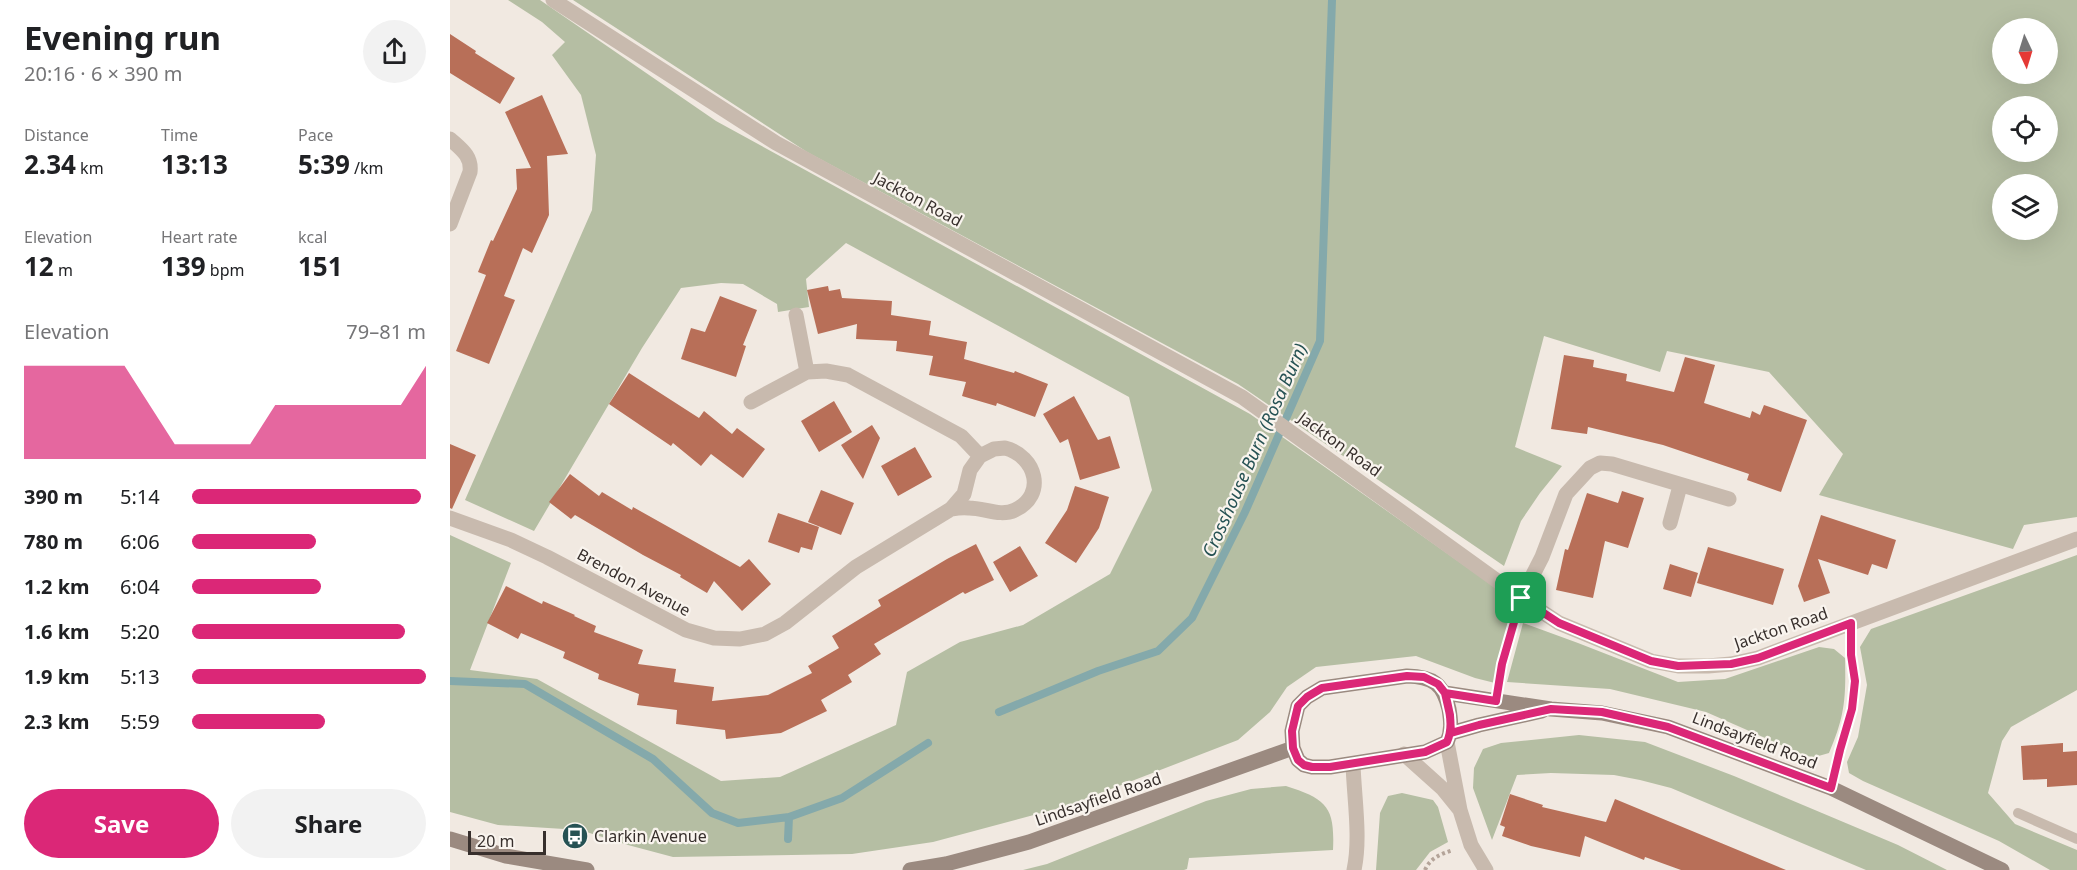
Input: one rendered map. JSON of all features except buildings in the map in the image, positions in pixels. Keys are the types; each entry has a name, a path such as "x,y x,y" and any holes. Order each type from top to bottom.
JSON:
{"street":[{"name":"Jackton Road","path":"553,0 776,143 1242,397 1559,623 1651,661 1678,666 1731,664 1758,658 2077,539"},
{"path":"450,139 468,155 471,164 467,181 450,224"},
{"path":"796,315 807,372"},
{"path":"751,402 807,372 826,371 848,375 961,436 980,456 994,449 1005,448 1024,457 1030,465 1034,475 1034,486 1024,504 1015,510 1005,513 969,507 951,509"},
{"name":"Brendon Avenue","path":"450,518 511,540 547,557 686,630 714,638 740,639 765,634 785,623 856,567 951,509 964,494 970,470 980,456"},
{"path":"1521,598 1542,557 1566,494 1590,468 1600,463 1612,464 1729,500"},
{"path":"1670,523 1680,486"},
{"path":"1293,748 1292,731 1298,706 1322,688 1407,676 1424,677 1438,684 1445,693 1450,715 1449,738 1460,810 1471,845 1486,870"},
{"name":"Lindsayfield Road","path":"1445,693 1551,709 1602,712 1668,727 1831,788 2002,870"},
{"name":"Lindsayfield Road","path":"910,870 946,864 1029,842 1293,748 1298,760 1304,765 1330,767 1353,764 1425,752 1479,725 1551,709"},
{"path":"1404,754 1443,789 1460,810"},
{"path":"1353,764 1356,817 1354,870"},
{"path":"450,839 506,856 587,870"}],"lane":[{"path":"2019,813 2077,839"}],"path":[{"path":"1496,701 1502,664 1521,598"},
{"path":"1831,788 1852,709 1855,681 1851,655 1851,623"},
{"path":"1425,870 1426,866 1439,854 1471,845"}],"green space":[{"path":"508,0 540,0 716,121 1250,414 1513,600 1495,683 1416,656 1316,667 1287,687 1270,712 1238,740 1067,806 933,842 852,854 673,857 580,830 498,825 450,812 450,535 511,563 470,670 537,679 721,781 780,777 896,725 907,672 960,642 1023,625 1110,574 1152,490 1129,397 846,243 806,279 809,307 778,312 777,304 743,284 721,283 681,288 642,348 534,531 465,500 592,210 596,155 581,95 552,55 565,42 542,22"},
{"path":"573,0 2077,0 2077,517 2024,525 2013,549 1819,495 1843,454 1769,372 1667,351 1660,372 1544,336 1515,447 1562,466 1521,521 1504,566 1238,384 807,152"},
{"path":"2077,555 2077,690 2011,727 2002,741 1988,793 2015,824 2077,850 2077,870 2050,870 1999,841 1863,781 1849,773 1847,762 1858,737 1867,685 1860,647 1871,629"},
{"path":"1523,623 1678,682 1725,679 1819,647 1834,649 1845,658 1845,696 1838,728 1829,753 1815,757 1806,756 1706,712 1610,689 1507,682"},
{"path":"1579,735 1645,742 1734,776 1898,845 1947,870 1866,870 1671,788 1614,775 1551,773 1517,775 1492,840 1473,788 1474,768 1483,749 1501,743"},
{"path":"1286,786 1311,795 1326,807 1332,824 1333,850 1189,858 1187,869 1184,870 1023,870 1047,864 1206,801 1251,789"},
{"path":"1402,793 1433,800 1438,807 1448,842 1430,852 1416,870 1376,870 1380,813 1388,796"}],"waterway":[{"name":"Crosshouse Burn (Rosa Burn)","path":"999,712 1098,671 1158,651 1192,618 1245,512 1320,341 1332,0"},
{"name":"Crosshouse Burn (Rosa Burn)","path":"450,681 525,684 653,759 712,813 738,823 789,817 842,798 928,743"},
{"path":"788,839 789,817"}],"place":[{"name":"Clarkin Avenue","path":"575,836"}],"route":[{"path":"1521,598 1502,664 1496,701 1445,693 1451,733 1447,742 1425,752 1330,767 1312,767 1298,760 1293,748 1292,731 1298,706 1307,697 1322,688 1407,676 1424,677 1438,684 1445,693 1450,715 1451,733 1551,709 1602,712 1668,727 1831,788 1852,709 1855,681 1851,655 1851,623 1758,658 1731,664 1678,666 1651,661 1559,623 1521,598"}]}
